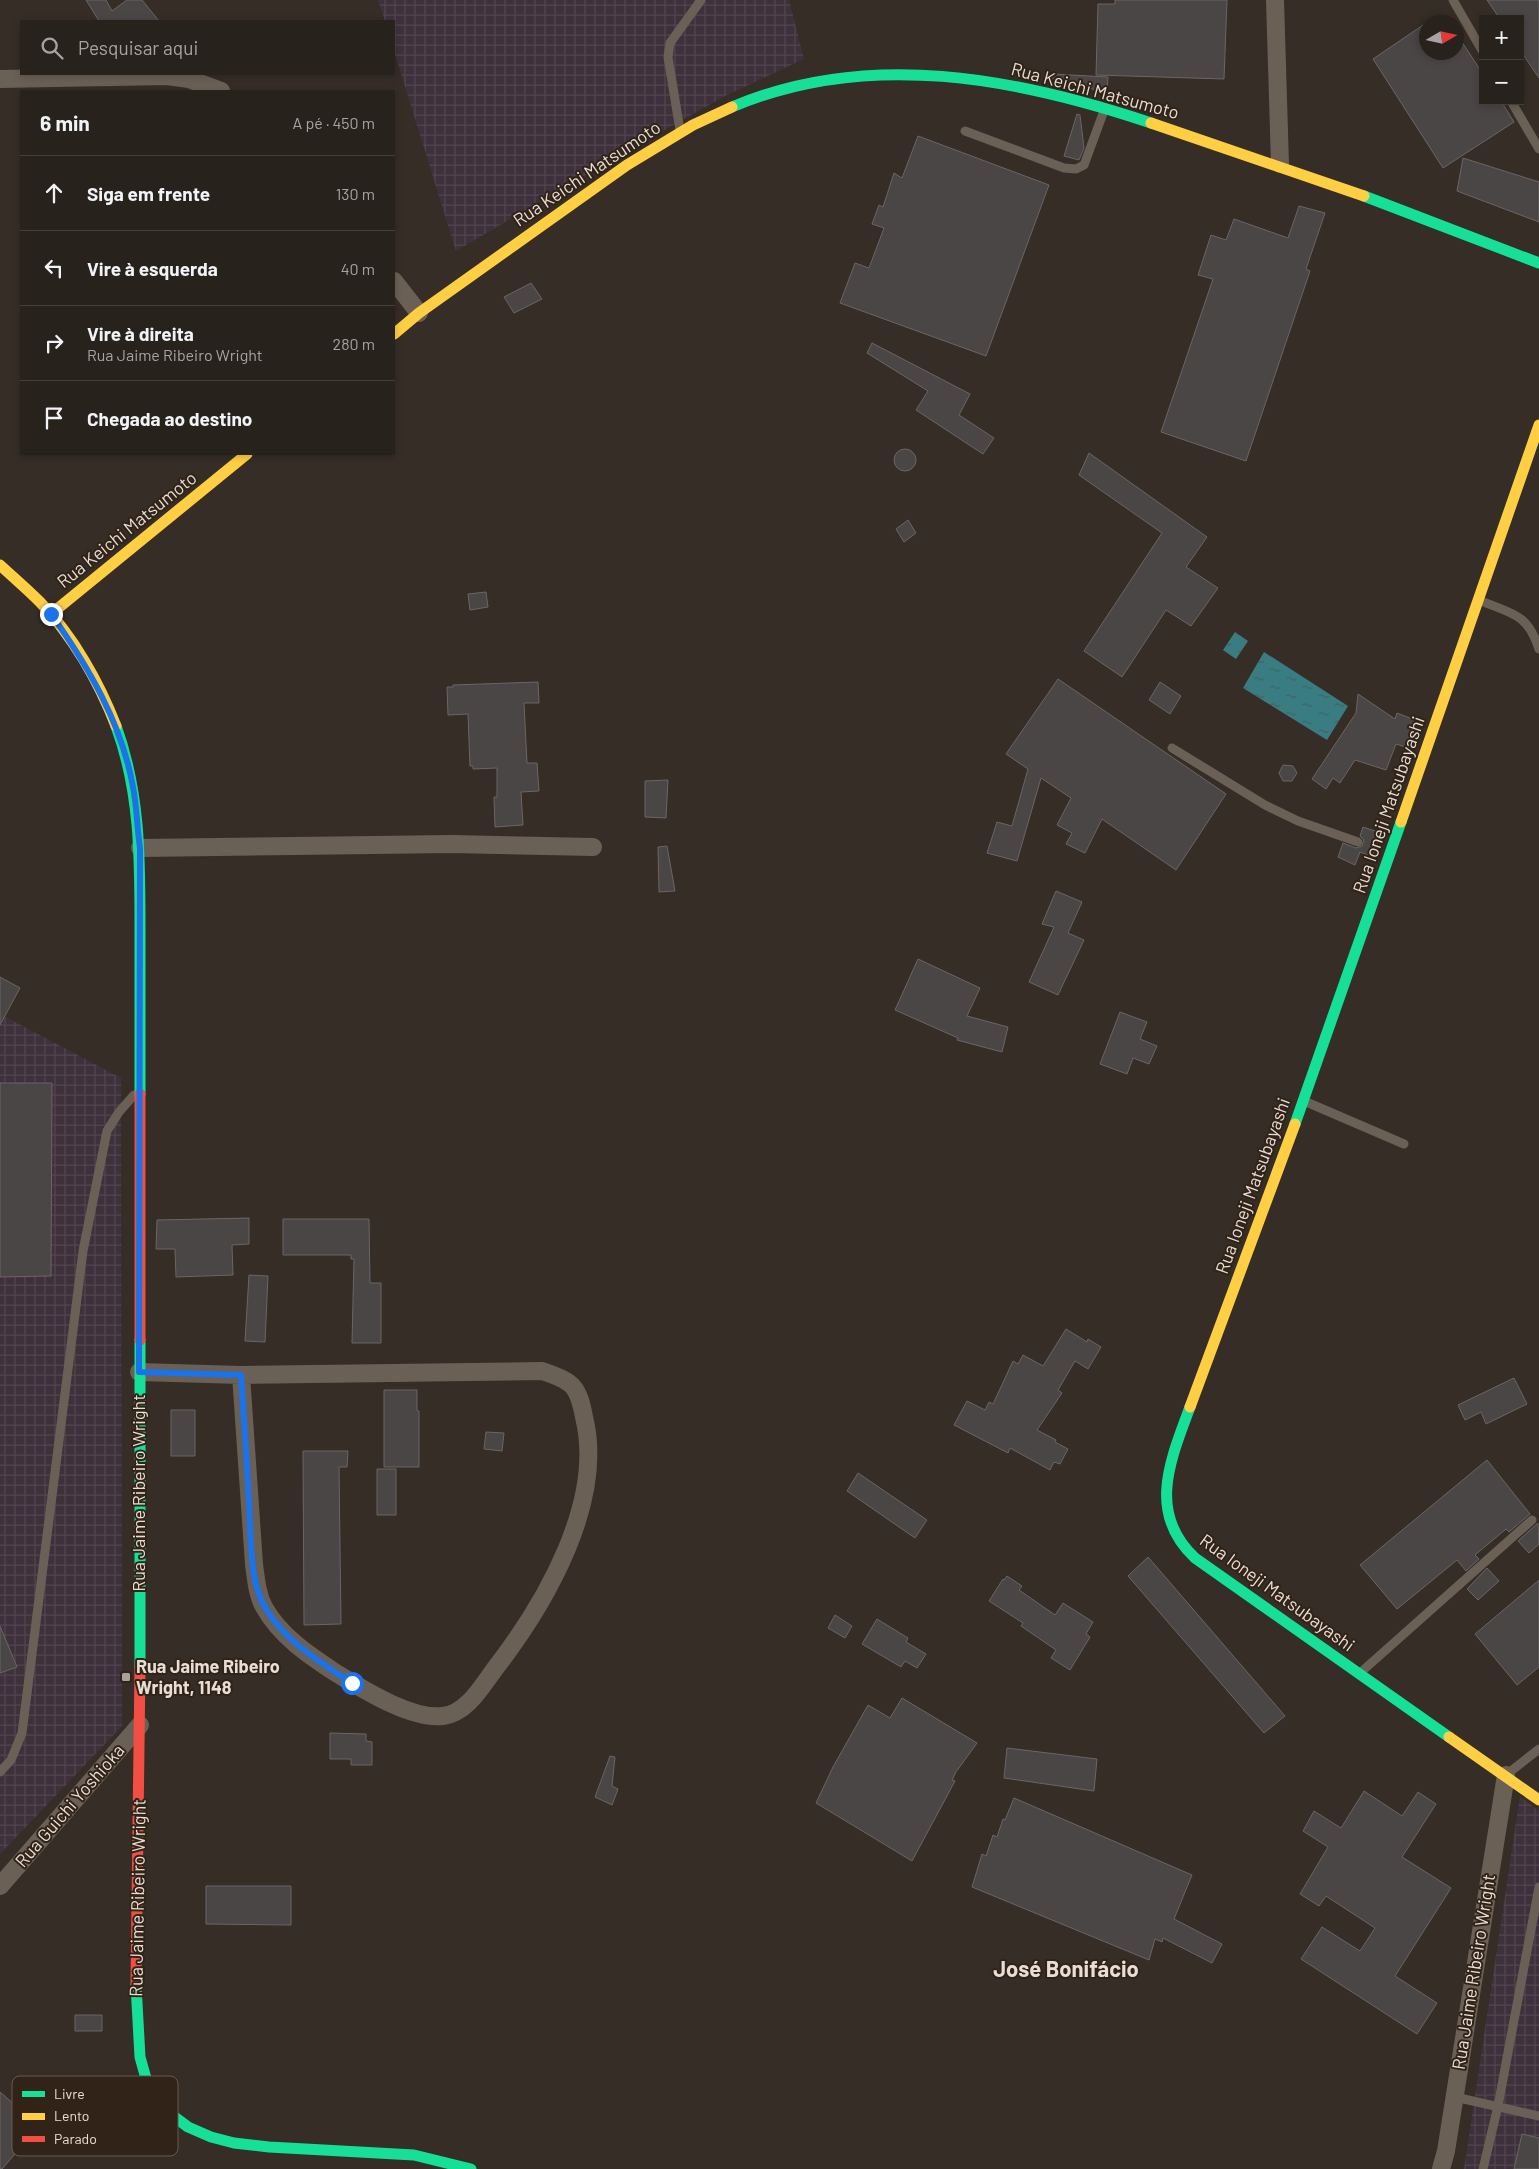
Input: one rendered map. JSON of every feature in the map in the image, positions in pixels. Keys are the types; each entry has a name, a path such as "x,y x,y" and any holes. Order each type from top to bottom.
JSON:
{"main road":[{"name":"Rua Keichi Matsumoto","path":"395,333 419,313 646,151 740,103 791,86 841,77 917,75 1006,84 1105,108 1280,164 1539,262"},
{"name":"Rua Ioneji Matsubayashi","path":"1539,425 1479,600 1387,852 1304,1100 1182,1428 1170,1466 1166,1489 1168,1515 1179,1542 1195,1558 1539,1800"},
{"name":"Rua Keichi Matsumoto","path":"51,614 246,455"},
{"name":"Rua Jaime Ribeiro Wright","path":"0,565 51,614 78,652 106,704 121,743 133,786 140,848 140,1726 136,1991 140,2058 145,2076"},
{"name":"Rua Jaime Ribeiro Wright","path":"178,2120 188,2127 234,2143 269,2147 414,2155 472,2169"}],"street":[{"path":"1275,0 1280,164"},
{"path":"0,79 167,76 189,79 218,90"},
{"path":"395,282 419,313"},
{"path":"140,848 452,844 593,847"},
{"path":"139,1372 241,1375 542,1371 558,1376 571,1384 580,1399 587,1427 586,1478 580,1513 555,1575 524,1630 470,1702 457,1711 443,1716 436,1716 399,1708 308,1655 278,1627 264,1607 257,1588 254,1564 241,1375"},
{"name":"Rua Guichi Yoshioka","path":"0,1886 140,1726"},
{"name":"Rua Jaime Ribeiro Wright","path":"1441,2169 1506,1775"}],"lane":[{"path":"681,132 668,57 670,43 701,0"},
{"path":"1453,0 1479,45"},
{"path":"1513,105 1539,149"},
{"path":"965,131 1064,168 1076,169 1084,165 1105,108"},
{"path":"1479,600 1521,617 1530,627 1539,649"},
{"path":"1172,748 1265,805 1298,821 1358,842"},
{"path":"0,1772 11,1760 22,1733 83,1251 103,1145 111,1123 139,1089"},
{"path":"1304,1100 1404,1144"},
{"path":"1360,1673 1532,1520"},
{"path":"1506,1775 1539,1749"},
{"path":"1483,2169 1498,2106 1539,1887"},
{"path":"1454,2097 1539,2116"}],"shaded area":[{"path":"378,0 789,0 804,59 725,96 456,251 395,54 395,20 385,20"},
{"path":"0,1014 121,1078 122,1726 0,1854"},
{"path":"1520,1796 1539,1811 1539,2169 1464,2169"}],"water":[{"path":"1235,632 1248,641 1236,659 1223,650"},
{"path":"1264,652 1348,706 1327,740 1243,688"}],"building":[{"path":"86,0 106,0 112,11 127,0 142,0 158,20 98,20"},
{"path":"1115,0 1227,0 1224,79 1096,75 1098,4 1115,4"},
{"path":"1487,0 1539,0 1539,78 1524,56 1524,15 1497,15"},
{"path":"1419,28 1419,60 1464,60 1464,45 1479,68 1479,105 1503,105 1514,122 1443,168 1373,59"},
{"path":"1053,74 1108,77 1107,93 1052,78"},
{"path":"1077,114 1080,115 1084,148 1079,160 1064,156"},
{"path":"918,136 1049,185 986,356 840,303 855,263 869,268 884,228 872,224 879,205 883,207 894,173 902,178"},
{"path":"1463,158 1539,182 1539,222 1457,191"},
{"path":"1299,206 1325,213 1306,269 1310,271 1246,461 1161,432 1213,279 1198,275 1211,235 1226,240 1234,219 1288,238"},
{"path":"531,283 542,299 514,313 504,297"},
{"path":"872,343 970,394 959,415 994,438 983,454 916,410 928,391 867,353"},
{"path":"905,449 913,452 916,460 913,468 905,471 897,468 894,460 897,452"},
{"path":"1089,453 1207,537 1186,567 1218,588 1191,626 1166,610 1122,677 1084,651 1162,533 1079,475"},
{"path":"908,520 916,533 904,542 896,529"},
{"path":"486,592 488,607 470,610 468,594"},
{"path":"1058,679 1226,794 1176,870 1102,819 1085,853 1066,844 1072,833 1057,825 1071,798 1041,778 1017,861 987,853 997,822 1012,826 1028,769 1006,754"},
{"path":"538,682 539,703 524,703 527,763 537,763 539,791 521,792 523,825 495,827 494,797 497,797 497,768 473,769 473,766 470,766 468,714 448,715 447,687 453,687 453,685"},
{"path":"1160,682 1181,696 1170,714 1149,700"},
{"path":"1358,694 1395,719 1397,713 1415,720 1405,747 1396,744 1386,770 1355,760 1340,783 1333,778 1326,789 1312,779 1356,713"},
{"path":"1283,765 1293,766 1297,773 1292,781 1283,781 1279,773"},
{"path":"668,780 666,818 645,817 645,781"},
{"path":"1363,827 1381,833 1372,857 1360,852 1355,865 1338,857 1343,843 1356,848 1362,846 1364,840 1360,836"},
{"path":"667,846 675,891 659,892 658,847"},
{"path":"1056,891 1082,902 1068,933 1084,940 1058,995 1029,982 1054,927 1042,924"},
{"path":"918,959 980,988 967,1016 1008,1027 1002,1052 957,1040 958,1038 895,1010"},
{"path":"0,977 20,988 0,1025"},
{"path":"1120,1012 1147,1022 1140,1039 1157,1046 1149,1064 1133,1058 1127,1074 1100,1064"},
{"path":"0,1083 52,1083 51,1276 0,1277"},
{"path":"249,1218 249,1244 232,1245 233,1275 176,1277 175,1249 156,1249 157,1220"},
{"path":"283,1219 369,1219 370,1283 381,1283 381,1343 352,1343 354,1259 351,1259 351,1255 283,1255"},
{"path":"249,1275 268,1276 265,1342 245,1341"},
{"path":"1066,1329 1087,1342 1088,1339 1101,1347 1088,1369 1075,1361 1058,1390 1062,1393 1037,1430 1068,1449 1060,1464 1054,1462 1050,1470 1010,1448 1008,1453 954,1425 967,1401 985,1410 989,1402 993,1404 1013,1361 1018,1364 1023,1355 1043,1366"},
{"path":"1514,1378 1527,1404 1486,1424 1481,1412 1465,1420 1458,1405"},
{"path":"384,1390 417,1390 419,1467 384,1467"},
{"path":"171,1410 195,1410 195,1456 171,1456"},
{"path":"486,1432 504,1433 502,1451 484,1449"},
{"path":"303,1451 348,1451 347,1467 339,1467 341,1624 304,1625"},
{"path":"1487,1460 1530,1514 1509,1532 1506,1529 1475,1555 1479,1559 1466,1571 1457,1560 1397,1609 1360,1565"},
{"path":"377,1469 396,1469 396,1515 377,1515"},
{"path":"858,1473 927,1520 915,1538 847,1491"},
{"path":"1538,1523 1539,1544 1529,1553 1518,1541"},
{"path":"1148,1557 1285,1716 1264,1733 1128,1576"},
{"path":"1487,1568 1499,1581 1478,1600 1467,1589"},
{"path":"1007,1576 1022,1586 1019,1590 1055,1615 1063,1603 1093,1622 1086,1634 1090,1637 1070,1670 1051,1658 1056,1650 1021,1626 1023,1623 989,1601"},
{"path":"1539,1580 1539,1667 1517,1685 1475,1634"},
{"path":"835,1615 852,1626 845,1638 828,1628"},
{"path":"877,1619 908,1638 906,1642 926,1654 917,1668 905,1661 901,1667 862,1644"},
{"path":"0,1626 17,1667 0,1673"},
{"path":"902,1698 977,1743 956,1772 952,1780 955,1781 912,1861 816,1803 833,1767 868,1705 890,1718"},
{"path":"330,1733 366,1734 366,1741 372,1742 372,1765 351,1765 351,1759 330,1759"},
{"path":"1007,1748 1097,1759 1094,1791 1004,1778"},
{"path":"610,1756 615,1757 612,1786 618,1789 612,1805 595,1797"},
{"path":"1364,1791 1402,1816 1418,1792 1436,1804 1402,1857 1451,1888 1395,1976 1437,2003 1417,2034 1301,1959 1322,1927 1360,1951 1375,1928 1326,1896 1319,1906 1300,1894 1328,1847 1303,1831 1314,1811 1341,1828"},
{"path":"1014,1798 1192,1875 1174,1919 1222,1944 1212,1963 1163,1938 1162,1942 1155,1939 1149,1960 972,1887 982,1854 986,1856 993,1835 997,1837 1003,1819 1005,1820"},
{"path":"206,1886 291,1886 291,1925 206,1924"},
{"path":"75,2015 102,2015 102,2031 75,2031"},
{"path":"0,2092 12,2102 13,2156 0,2169"},
{"path":"1522,2134 1539,2138 1539,2169 1514,2169"}],"traffic: fast":[{"path":"732,107 784,89 836,79 889,75 942,76 1048,93 1151,123"},
{"path":"1364,196 1539,263"},
{"path":"116,726 124,752 135,803 139,855 140,1094"},
{"path":"1295,1124 1401,822"},
{"path":"140,1340 140,1667"},
{"path":"1190,1407 1170,1467 1167,1486 1167,1505 1171,1523 1180,1541 1195,1558 1449,1737"},
{"path":"136,1985 140,2057 145,2076"},
{"path":"178,2120 188,2127 211,2137 234,2143 269,2147 414,2155 471,2169"}],"traffic: slow":[{"path":"395,333 419,313 627,165 693,125 732,107"},
{"path":"1151,123 1364,196"},
{"path":"1401,822 1539,425"},
{"path":"51,614 246,455"},
{"path":"0,565 40,602 74,645 102,693 116,726"},
{"path":"1190,1407 1295,1124"},
{"path":"1449,1737 1539,1800"}],"traffic: jam":[{"path":"140,1094 140,1340"},
{"path":"136,1985 140,1667"}],"place":[{"name":"Rua Jaime Ribeiro Wright, 1148","path":"126,1677"}],"district":[{"name":"José Bonifácio","path":"1066,1969"}],"route":[{"path":"51,614 78,652 106,704 121,743 133,786 140,848 139,1372 241,1375 257,1588 264,1607 278,1627 308,1655 352,1683"}]}
